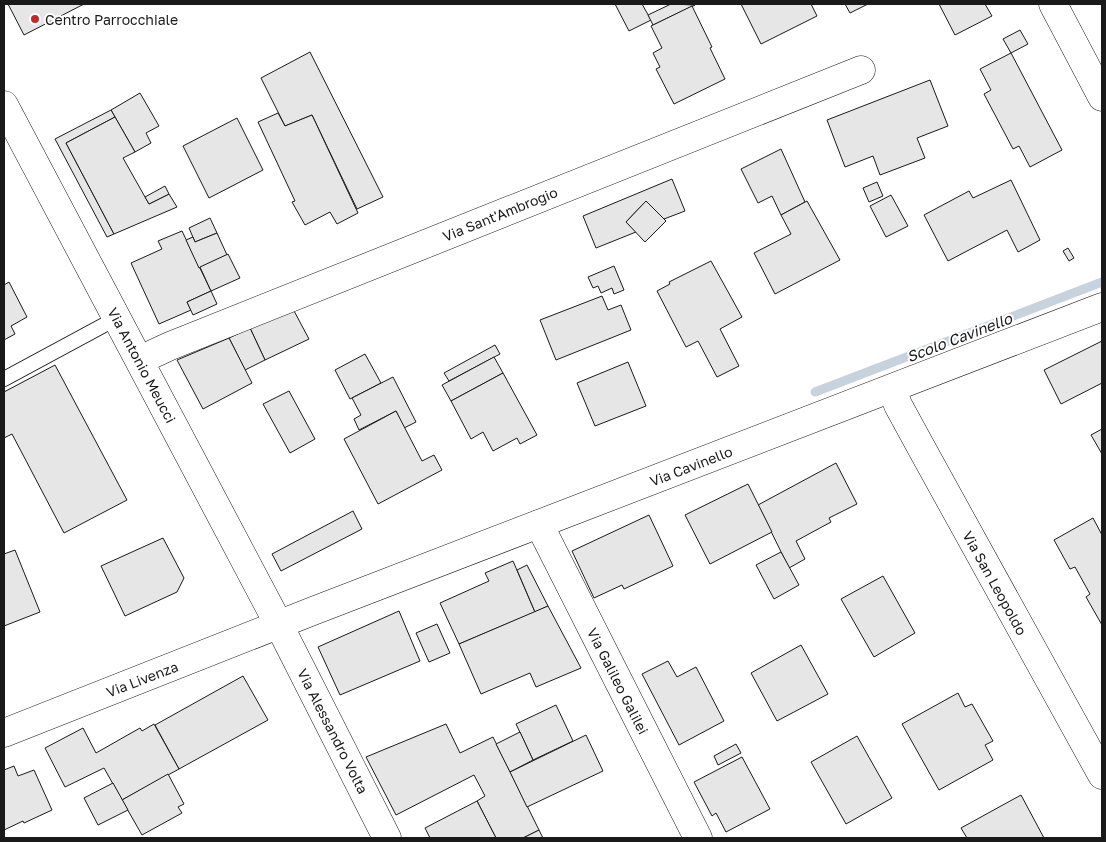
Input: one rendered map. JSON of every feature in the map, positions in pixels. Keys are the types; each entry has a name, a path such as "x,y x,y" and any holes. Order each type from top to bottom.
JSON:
{"street":[{"path":"1053,4 1102,97"},
{"name":"Via Sant'Ambrogio","path":"140,360 179,342 861,70"},
{"name":"Via Antonio Meucci","path":"4,105 279,625"},
{"name":"Via Cavinello","path":"279,625 1102,308"},
{"name":"Via San Leopoldo","path":"892,389 898,405 1102,775"},
{"name":"Via Galileo Galilei","path":"539,524 698,838"},
{"name":"Via Livenza","path":"4,733 279,625"},
{"name":"Via Alessandro Volta","path":"279,625 386,838"}],"lane":[{"path":"4,379 117,318"}],"building":[{"name":"Centro Parrocchiale","path":"8,4 84,4 24,35"},
{"path":"615,4 642,4 651,20 629,31"},
{"path":"671,4 695,5 653,25 648,15"},
{"path":"741,4 811,4 817,16 761,44"},
{"path":"845,4 868,4 850,13"},
{"path":"939,4 985,4 992,16 955,35"},
{"path":"692,6 725,79 674,104 656,69 660,67 653,53 662,48 651,26"},
{"path":"1020,30 1028,44 1011,53 1003,39"},
{"path":"310,52 383,197 357,209 312,115 285,126 261,78"},
{"path":"1011,53 1062,150 1030,167 1019,146 1013,149 984,94 991,90 980,69"},
{"path":"930,80 948,126 917,138 925,158 880,175 873,156 845,167 827,120"},
{"path":"140,93 159,126 146,133 151,143 135,152 111,110"},
{"path":"111,110 115,117 66,143 114,234 107,237 55,139"},
{"path":"278,113 285,126 312,115 358,213 337,224 330,212 305,225 292,202 295,201 258,122"},
{"path":"115,117 135,152 123,158 149,204 169,194 177,207 114,234 66,143"},
{"path":"237,118 263,170 209,198 183,146"},
{"path":"781,149 805,202 781,215 772,196 758,203 741,169"},
{"path":"672,179 685,211 664,219 646,201 626,222 636,232 596,248 583,216"},
{"path":"1011,180 1040,240 1018,252 1007,230 948,261 924,215 969,191 973,198"},
{"path":"877,182 883,196 869,202 863,188"},
{"path":"165,186 169,194 149,204 145,197"},
{"path":"891,195 908,226 886,237 870,206"},
{"path":"646,201 666,221 645,242 626,222"},
{"path":"807,201 840,260 775,294 754,253 791,234 781,215"},
{"path":"210,218 217,233 195,242 189,228"},
{"path":"182,231 211,291 187,302 191,310 159,324 131,263 162,249 158,241"},
{"path":"217,233 227,255 199,268 186,240 193,237 195,242"},
{"path":"1068,248 1074,258 1069,261 1063,251"},
{"path":"228,254 240,278 211,291 200,267"},
{"path":"711,261 742,317 720,329 739,366 717,377 698,341 686,347 657,291 670,284 669,282"},
{"path":"614,266 624,290 614,294 612,288 601,293 598,286 593,288 588,277"},
{"path":"9,282 27,317 11,326 15,334 4,340 4,285"},
{"path":"211,291 217,304 193,315 187,302"},
{"path":"602,296 608,310 621,305 631,330 556,360 540,320"},
{"path":"293,309 309,339 265,360 250,328"},
{"path":"250,328 265,360 245,370 229,338"},
{"path":"229,338 252,383 203,409 177,360"},
{"path":"1102,341 1102,383 1061,404 1044,370"},
{"path":"495,345 500,354 449,381 444,373"},
{"path":"365,354 381,383 350,399 335,370"},
{"path":"494,357 503,373 451,401 442,385"},
{"path":"628,362 646,406 595,426 577,383"},
{"path":"55,365 127,500 64,533 12,434 4,438 4,392"},
{"path":"503,373 537,435 520,444 517,438 493,451 483,432 471,439 451,401"},
{"path":"393,377 416,422 404,428 396,411 359,430 354,419 361,415 352,398"},
{"path":"289,391 315,439 290,453 263,404"},
{"path":"396,411 422,461 434,455 442,470 378,504 344,439"},
{"path":"1102,429 1102,454 1091,435"},
{"path":"836,463 857,504 829,518 831,522 796,541 805,559 789,568 758,505"},
{"path":"748,484 772,532 710,564 685,515"},
{"path":"353,511 362,529 281,571 272,554"},
{"path":"649,515 673,566 624,589 622,585 594,598 572,551"},
{"path":"1093,518 1102,535 1102,625 1086,597 1090,594 1075,567 1070,569 1054,540"},
{"path":"163,538 184,578 177,592 125,616 101,566"},
{"path":"15,550 40,612 4,626 4,554"},
{"path":"781,552 799,585 774,599 756,565"},
{"path":"513,561 535,612 459,644 440,603 489,581 485,573"},
{"path":"527,565 548,606 535,612 517,570"},
{"path":"883,576 915,633 874,657 841,599"},
{"path":"548,606 581,668 536,687 530,673 481,694 459,644"},
{"path":"399,611 420,661 340,695 318,647"},
{"path":"437,624 450,653 429,662 416,633"},
{"path":"801,645 828,694 777,721 751,673"},
{"path":"668,661 677,677 696,667 724,721 679,745 642,674"},
{"path":"243,676 268,720 179,769 155,725"},
{"path":"958,693 965,707 972,704 993,741 985,745 993,760 939,790 902,724"},
{"path":"556,705 573,741 533,760 516,724"},
{"path":"154,724 179,769 122,800 104,768 65,787 45,748 83,728 96,753 140,728 142,731"},
{"path":"446,724 460,753 493,737 539,830 523,838 496,838 477,801 485,796 474,775 396,815 366,757"},
{"path":"520,732 533,760 510,772 496,744"},
{"path":"586,735 603,771 527,807 510,772"},
{"path":"857,736 892,798 846,824 811,762"},
{"path":"736,744 741,753 718,765 714,756"},
{"path":"742,757 770,809 726,832 716,813 712,816 694,782"},
{"path":"14,766 18,776 34,770 52,810 4,830 4,770"},
{"path":"168,774 184,804 178,807 182,813 142,835 122,800"},
{"path":"113,783 128,810 98,825 84,798"},
{"path":"1021,795 1044,838 967,838 961,828"},
{"path":"477,801 496,838 430,838 425,828"},
{"path":"539,830 543,838 523,838"}],"waterway":[{"name":"Scolo Cavinello","path":"815,392 1102,282"}],"place":[{"name":"Centro Parrocchiale","path":"35,19"}]}
